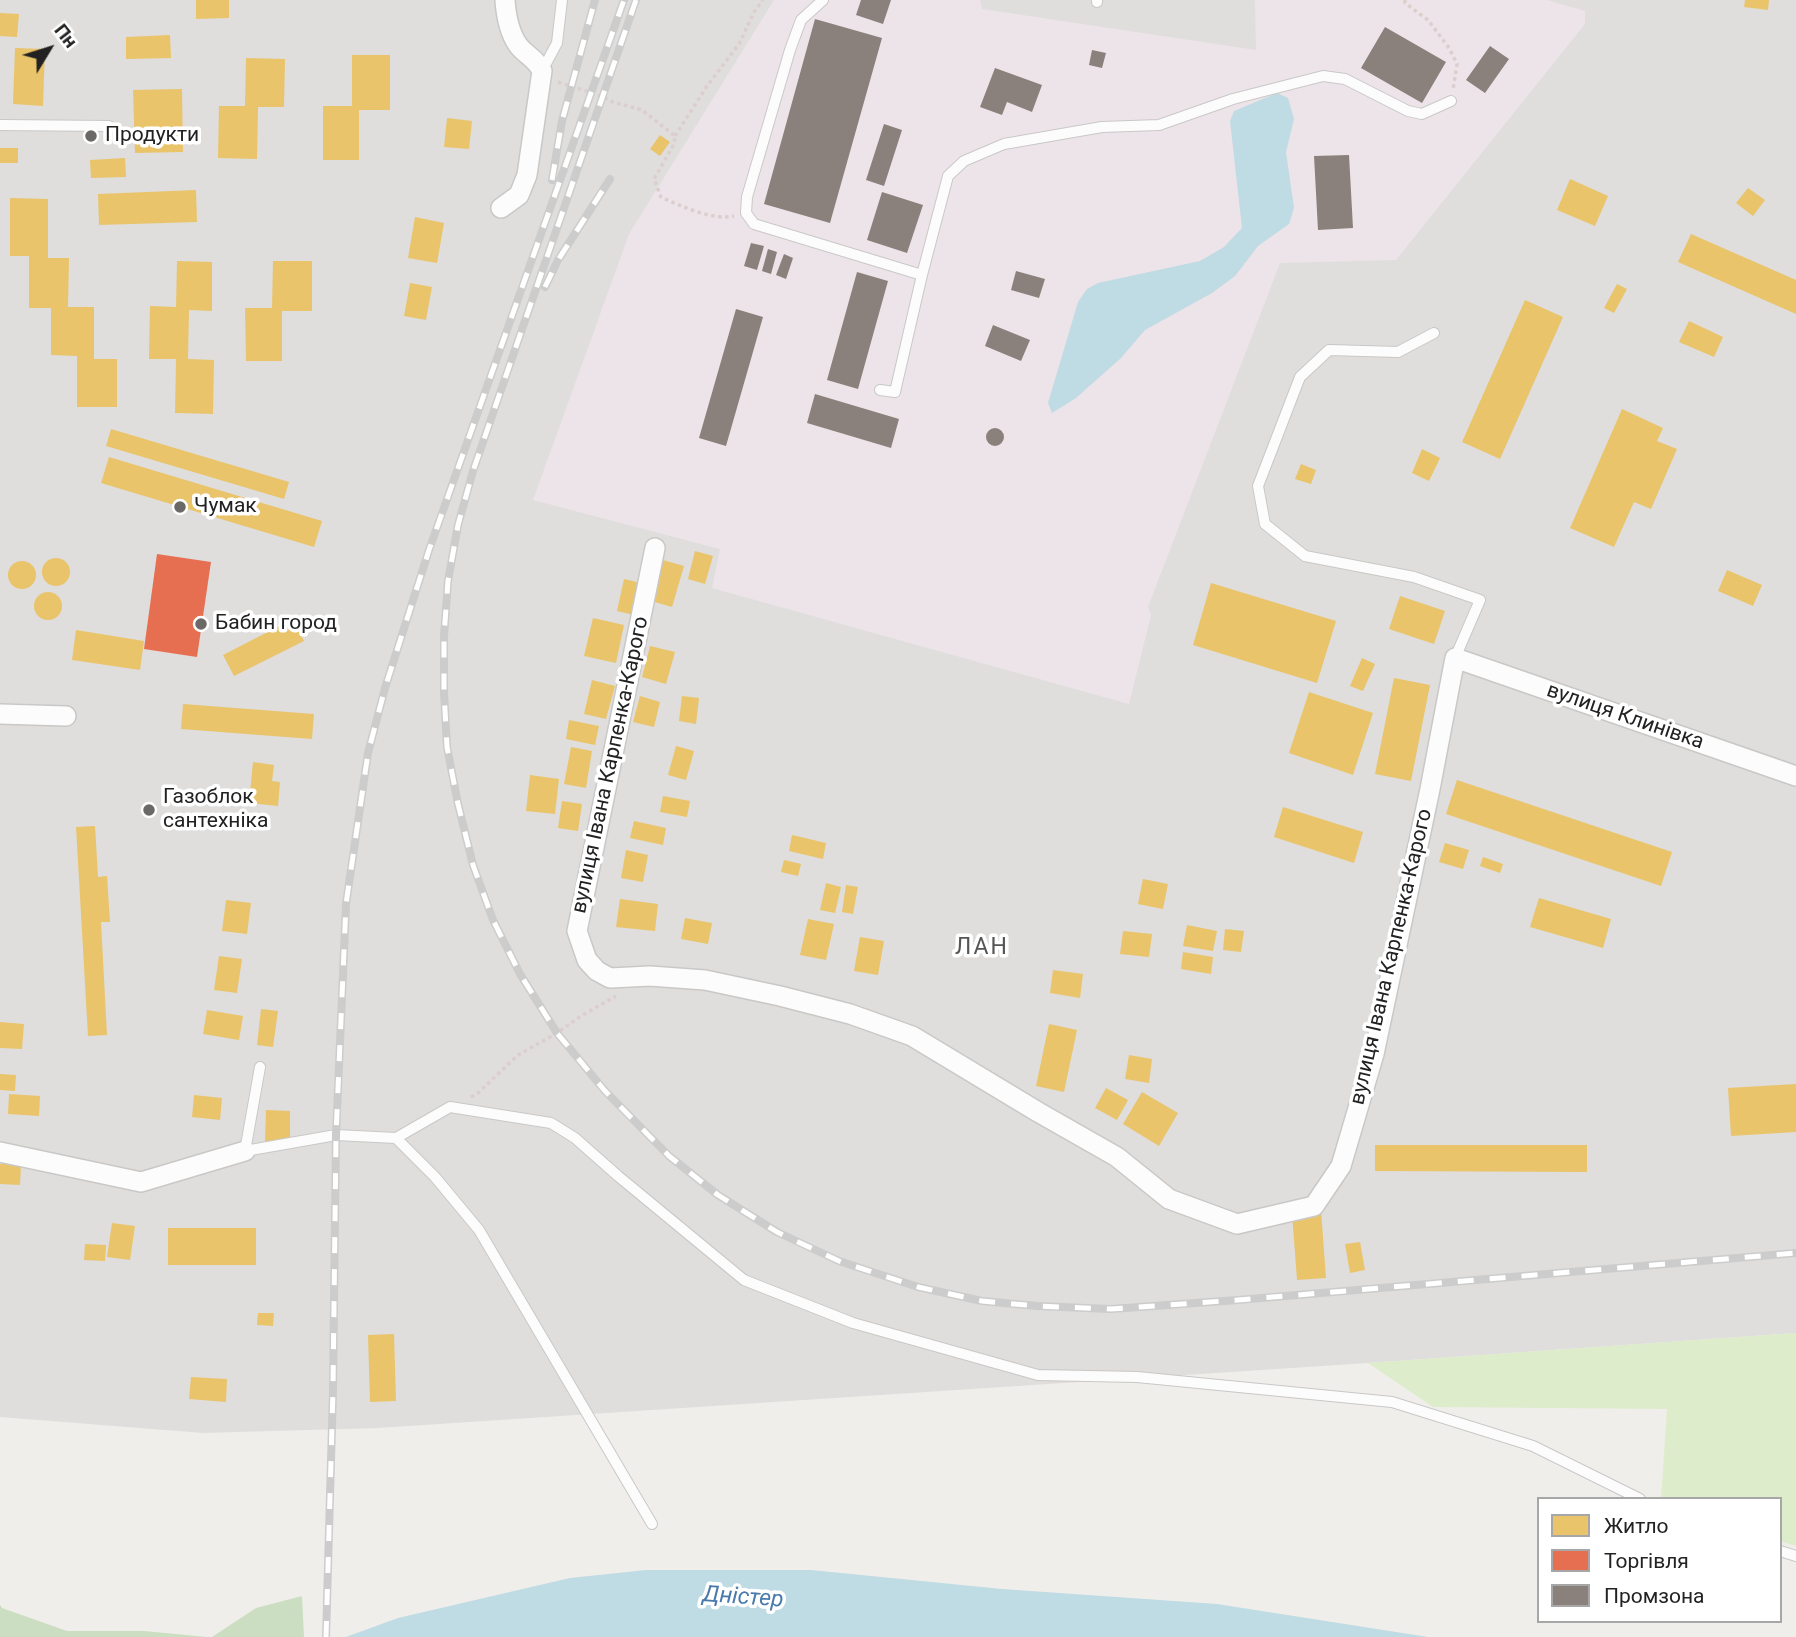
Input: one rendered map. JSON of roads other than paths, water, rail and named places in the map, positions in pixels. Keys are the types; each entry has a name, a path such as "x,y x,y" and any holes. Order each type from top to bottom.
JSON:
{"street":[{"path":"501,208 519,195 527,175 542,74 538,62 519,46 506,18 505,0"},
{"name":"вулиця Івана Карпенка-Карого","path":"655,548 577,931 587,960 597,971 610,978 650,976 705,980 850,1014 912,1037 1117,1157 1169,1199 1237,1224 1314,1206 1341,1166 1374,1054 1455,658"},
{"name":"вулиця Клинівка","path":"1455,658 1796,776"},
{"path":"0,714 66,716"},
{"path":"0,1152 141,1182 245,1151"}],"lane":[{"path":"542,74 556,43 562,0"},
{"path":"823,0 801,20 790,50 747,197 746,213 754,224 922,275"},
{"path":"880,390 895,392 948,176 964,161 1004,144 1102,127 1159,125 1233,99 1323,76 1345,79 1408,111 1422,114 1451,101"},
{"path":"0,125 109,126"},
{"path":"1434,332 1398,352 1329,350 1300,377 1258,486 1265,524 1305,556 1414,577 1480,600 1455,658"},
{"path":"260,1067 245,1151 336,1135 396,1138 450,1107 551,1124 575,1138 618,1177 744,1280 853,1323 1038,1376 1137,1377 1392,1402 1533,1446 1636,1497"},
{"path":"396,1138 435,1177 479,1230 652,1524"}],"water":[{"path":"1277,93 1288,98 1294,119 1286,152 1294,208 1289,224 1258,246 1235,276 1212,293 1145,330 1121,358 1076,398 1052,413 1048,403 1078,302 1087,289 1098,283 1200,261 1224,247 1242,228 1230,121 1234,111"},
{"name":"Дністер","path":"646,1570 811,1570 1002,1589 1217,1604 1428,1637 346,1637 398,1618 570,1578"}],"railway":[{"path":"552,180 562,121 595,0"},
{"path":"326,1637 336,1135 346,904 368,753 385,688 429,550 624,0"},
{"path":"636,0 473,471 458,525 448,581 444,636 447,747 473,865 493,920 520,974 557,1033 605,1091 669,1156 718,1195 777,1232 839,1261 918,1287 982,1301 1111,1309 1796,1253"},
{"path":"545,287 558,260 610,179"}],"place":[{"name":"Продукти","path":"91,136"},
{"name":"Чумак","path":"180,507"},
{"name":"Бабин город","path":"201,624"},
{"name":"Газоблок сантехніка","path":"149,810"}],"district":[{"name":"ЛАН","path":"982,948"}]}
